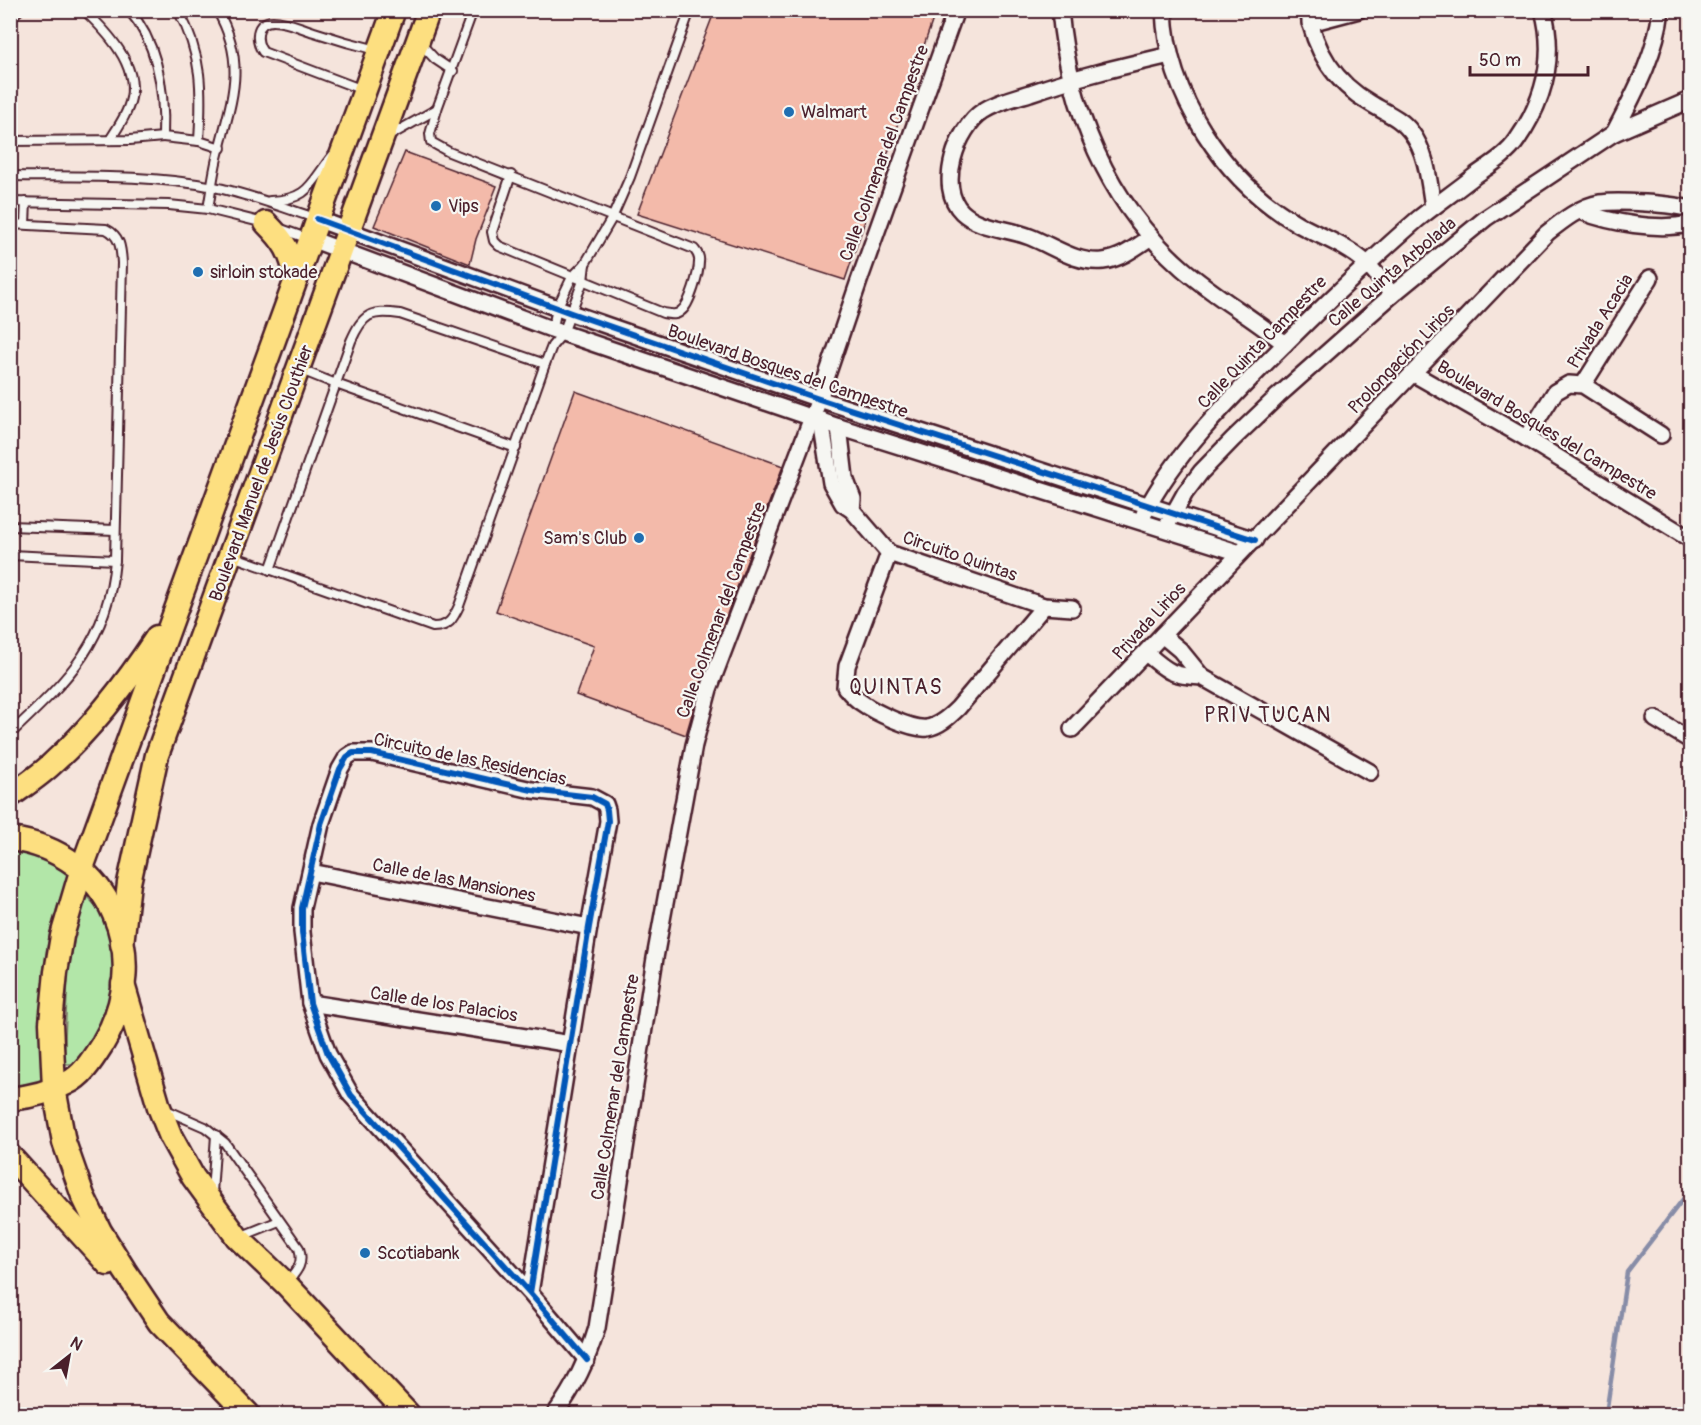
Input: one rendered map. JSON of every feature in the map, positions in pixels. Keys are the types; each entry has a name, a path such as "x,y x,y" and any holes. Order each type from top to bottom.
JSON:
{"main road":[{"name":"Boulevard Manuel de Jesús Clouthier","path":"159,1322 100,1231 83,1196 64,1142 54,1088 51,1023 55,980 66,919 82,868 394,10"},
{"name":"Boulevard Manuel de Jesús Clouthier","path":"122,944 129,883 158,755 429,10"},
{"path":"265,212 288,248 296,278"},
{"path":"10,796 54,762 102,710 135,670 178,605"},
{"path":"10,839 25,841 53,851 82,868 103,893 113,908 122,944 123,984 116,1017 102,1045 77,1077 54,1088 10,1100"},
{"path":"123,984 159,1107 171,1137 187,1167 211,1204 237,1237 286,1284 408,1414"},
{"path":"10,1156 159,1322 248,1414"}],"street":[{"name":"Calle Colmenar del Campestre","path":"555,1414 572,1391 587,1360 597,1328 655,958 694,746 709,689 817,419 819,399 956,10"},
{"path":"1060,10 1070,79 1085,128 1104,169 1125,204 1151,237 1182,268 1259,322 1285,344"},
{"path":"1164,10 1170,54 1181,86 1201,129 1230,167 1262,199 1297,224 1340,245 1366,263 1392,295"},
{"path":"1359,10 1309,17 1326,63 1336,75 1362,98 1394,116 1410,130 1420,145 1433,207"},
{"name":"Calle Quinta Campestre","path":"1140,522 1164,478 1237,392 1366,263 1516,142 1533,116 1545,83 1549,53 1544,10"},
{"path":"1614,133 1642,76 1655,42 1661,10"},
{"path":"1151,237 1118,258 1088,261 1029,236 977,222 962,212 956,203 951,188 951,166 959,141 970,122 983,111 1070,79 1170,54"},
{"name":"Calle Quinta Arbolada","path":"1165,530 1185,493 1201,472 1233,439 1392,295 1486,218 1614,133 1690,100"},
{"name":"Prolongación Lirios","path":"1255,540 1547,233 1562,221 1599,203 1665,204 1690,209"},
{"path":"1580,211 1616,222 1690,224"},
{"name":"Boulevard Bosques del Campestre","path":"314,229 349,231 564,310 819,399 1255,540"},
{"name":"Boulevard Bosques del Campestre","path":"314,229 340,252 557,331 839,427 1240,554"},
{"name":"Privada Acacia","path":"1584,385 1650,278"},
{"name":"Boulevard Bosques del Campestre","path":"1414,374 1526,438 1690,539"},
{"name":"Privada Acacia","path":"1526,438 1555,392 1569,384 1584,385 1661,435"},
{"name":"Circuito Quintas","path":"817,419 831,483 843,504 852,510 889,553 1044,606 1072,608"},
{"name":"Circuito Quintas","path":"839,427 845,478 853,499 852,510"},
{"name":"Privada Lirios","path":"1072,729 1255,540"},
{"path":"889,553 847,666 845,687 864,705 909,725 927,728 937,725 948,717 1044,606"},
{"path":"1162,635 1191,662 1202,677 1370,772"},
{"path":"1146,653 1167,671 1179,676 1202,677"},
{"path":"1655,718 1690,740"},
{"name":"Circuito de las Residencias","path":"530,1293 608,821 607,810 604,804 592,797 532,790 372,753 353,753 340,769 321,824 302,908 302,932 310,1003 328,1054 351,1095 530,1293 587,1360"},
{"name":"Calle de las Mansiones","path":"311,872 589,927"},
{"name":"Calle de los Palacios","path":"310,1003 571,1044"}],"lane":[{"path":"10,18 19,10"},
{"path":"84,10 102,27 116,45 130,74 133,87 127,112 110,140"},
{"path":"129,10 143,31 155,59 161,81 163,136"},
{"path":"178,10 191,36 199,64 202,88 199,141"},
{"path":"208,209 235,84 235,57 226,26 217,10"},
{"path":"473,10 453,71 437,109 430,134 431,142 449,152 511,175 612,218 694,249 698,254 699,263 684,309 671,315 572,277 494,242 492,232 511,175"},
{"path":"231,556 433,627 448,624 459,606 516,448 564,310 572,277 585,264 612,218 630,177 690,10"},
{"path":"365,91 263,52 259,45 258,32 266,22 283,22 379,51"},
{"path":"418,41 435,59 453,71"},
{"path":"383,139 437,109"},
{"path":"10,141 110,140 163,136 199,141 220,148"},
{"path":"265,212 306,192 347,137"},
{"path":"10,176 136,178 212,186 265,212 314,229"},
{"path":"10,202 169,205 234,214 265,212 314,229"},
{"path":"25,224 26,202"},
{"path":"10,224 106,229 118,238 121,248 115,560 107,604 95,637 69,674 51,696 10,734"},
{"path":"557,331 564,310 583,281 585,264"},
{"path":"270,570 358,325 367,316 381,311 400,314 545,364"},
{"path":"299,369 516,448"},
{"path":"10,525 115,530"},
{"path":"10,555 115,560"},
{"path":"159,1107 205,1127 225,1143 300,1248 302,1256 298,1270 286,1284"},
{"path":"211,1204 216,1135"},
{"path":"237,1237 279,1221"}],"green space":[{"path":"10,851 42,858 69,875 50,932 43,973 41,1015 44,1078 34,1084 10,1089"},
{"path":"86,896 98,908 105,922 115,954 112,1002 88,1048 72,1064 66,1064 64,1060 68,974 78,920"}],"building":[{"name":"Walmart","path":"715,10 936,10 845,280 637,214"},
{"name":"Vips","path":"405,152 497,186 476,239 470,264 374,226"},
{"name":"Sam's Club","path":"575,391 783,466 700,686 686,735 576,695 594,646 496,611"}],"waterway":[{"path":"1606,1414 1627,1272 1690,1190"}],"cycle path":[{"path":"317,219 571,313 819,399 1255,540"},
{"path":"530,1293 608,821 607,810 605,804 592,797 532,790 372,753 353,753 347,757 340,769 321,824 302,908 302,932 310,1003 328,1054 351,1095 530,1293 587,1360"}],"place":[{"name":"Walmart","path":"789,112"},
{"name":"Vips","path":"436,206"},
{"name":"sirloin stokade","path":"198,272"},
{"name":"Sam's Club","path":"639,538"},
{"name":"Scotiabank","path":"365,1253"}],"district":[{"name":"QUINTAS","path":"896,687"},
{"name":"PRIV TUCAN","path":"1268,715"}]}
